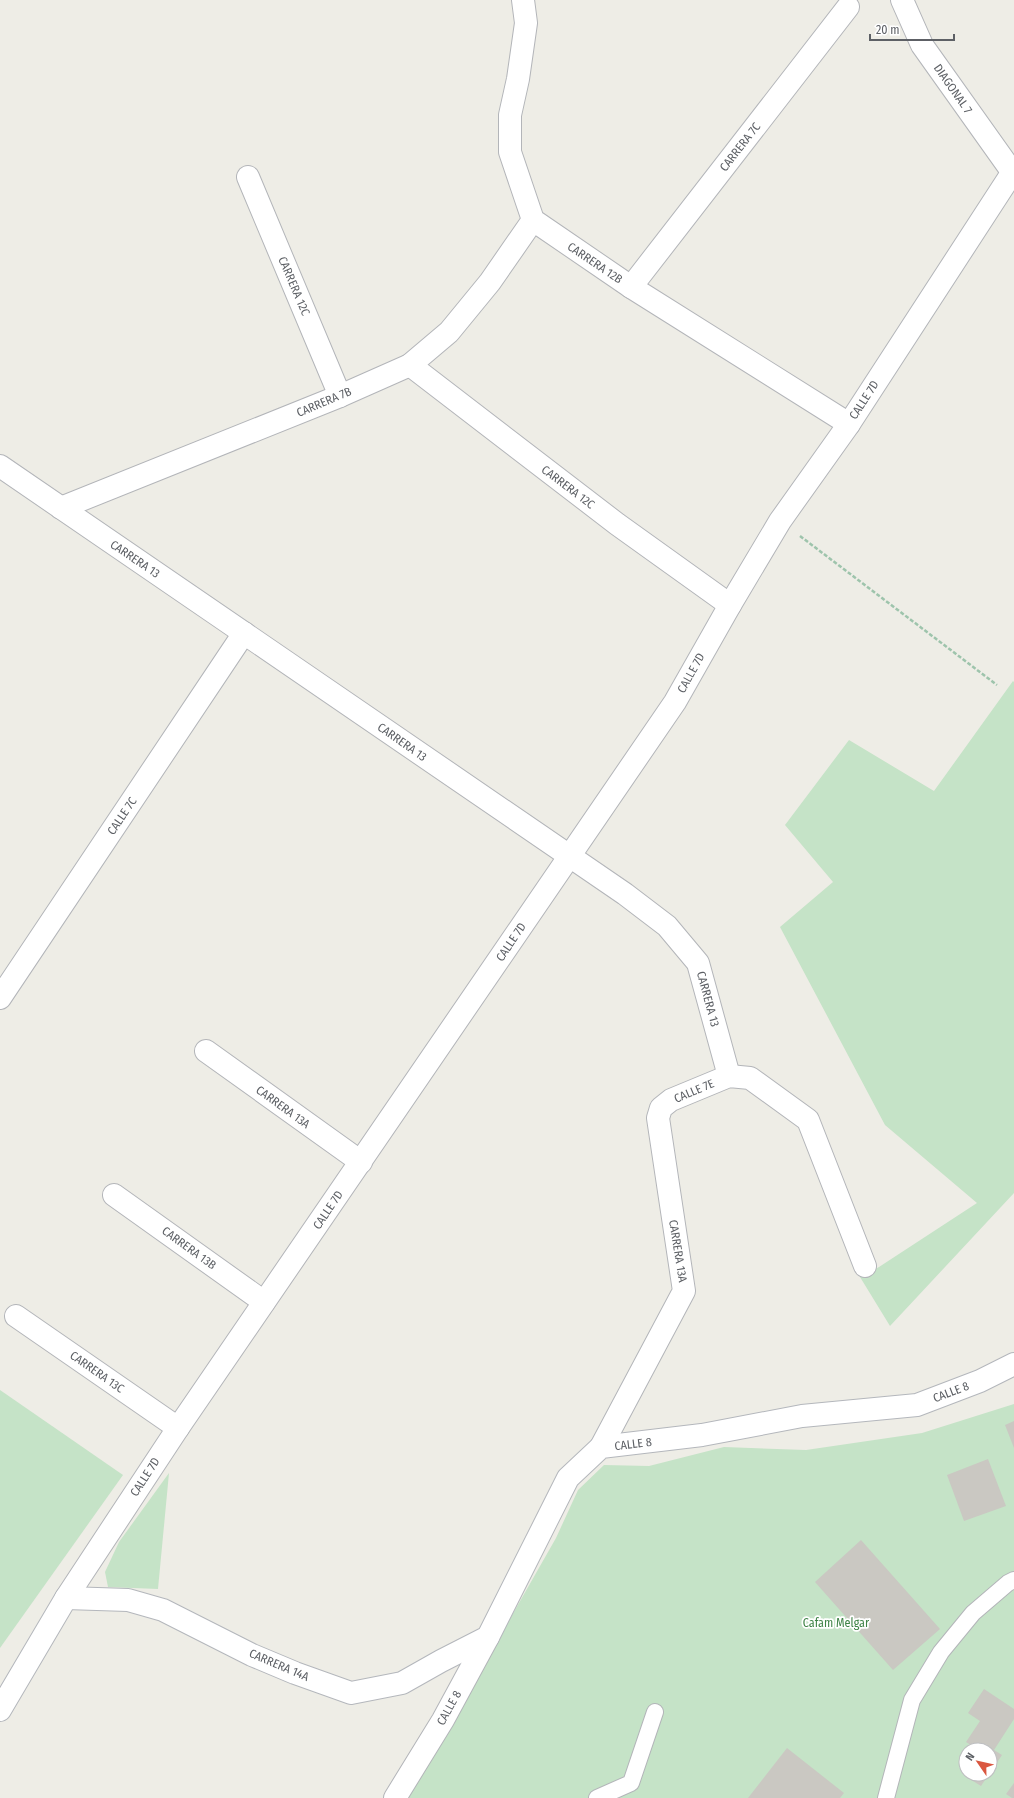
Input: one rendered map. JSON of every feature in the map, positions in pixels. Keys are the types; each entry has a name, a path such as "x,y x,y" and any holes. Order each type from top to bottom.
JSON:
{"street":[{"path":"523,0 526,23 518,78 510,115 510,152 533,220"},
{"name":"DIAGONAL 7","path":"902,0 922,45 1013,171"},
{"name":"CARRERA 7C","path":"631,287 848,7"},
{"name":"CALLE 7D","path":"0,1710 66,1598 178,1428 675,702 780,521 849,424 1013,171"},
{"name":"CARRERA 12C","path":"248,177 340,396"},
{"name":"CARRERA 12B","path":"533,220 631,287 849,424"},
{"name":"CARRERA 7B","path":"61,508 340,396 410,365 449,332 490,282 533,220"},
{"name":"CARRERA 12C","path":"410,365 617,524 730,605"},
{"name":"CARRERA 13","path":"0,466 625,894 667,926 698,963 729,1076"},
{"name":"CALLE 7C","path":"0,998 244,633"},
{"name":"CARRERA 13A","path":"206,1051 361,1162"},
{"path":"729,1076 750,1078 808,1120 865,1266"},
{"name":"CALLE 7E","path":"661,1108 671,1100 729,1076"},
{"name":"CARRERA 13A","path":"601,1447 684,1291 658,1118 661,1108"},
{"name":"CARRERA 13B","path":"114,1194 264,1302"},
{"name":"CARRERA 13C","path":"16,1316 178,1428"},
{"name":"CALLE 8","path":"395,1798 443,1720 488,1637 568,1478 601,1447 702,1435 802,1416 917,1405 980,1381 1014,1364"},
{"name":"CARRERA 14A","path":"66,1598 128,1600 163,1610 252,1655 294,1673 351,1693 402,1683 488,1637"}],"lane":[{"path":"886,1798 912,1700 942,1652 973,1613 1008,1583 1014,1580"},
{"path":"597,1798 631,1783 655,1712"}],"path":[{"path":"780,521 997,685"}],"green space":[{"path":"1013,681 1014,1193 890,1326 860,1277 879,1267 977,1203 885,1125 780,927 833,882 785,825 849,740 934,791"},
{"path":"0,1390 123,1475 0,1648"},
{"name":"Cafam Melgar","path":"1014,1404 1014,1798 408,1798 556,1538 578,1490 604,1465 649,1466 724,1447 806,1450 922,1433"},
{"path":"169,1473 158,1589 108,1587 105,1572 119,1542"}],"building":[{"path":"1014,1421 1014,1448 1005,1425"},
{"path":"988,1459 1006,1506 964,1521 947,1475"},
{"path":"861,1540 940,1629 893,1670 815,1582"},
{"path":"984,1689 1014,1709 1014,1719 998,1744 998,1742 966,1742 980,1721 968,1713"},
{"path":"787,1748 844,1793 840,1798 748,1798"},
{"path":"998,1752 1002,1755 998,1761"},
{"path":"975,1782 984,1782 981,1786"},
{"path":"1014,1783 1014,1798 1012,1798 1006,1794"}]}
